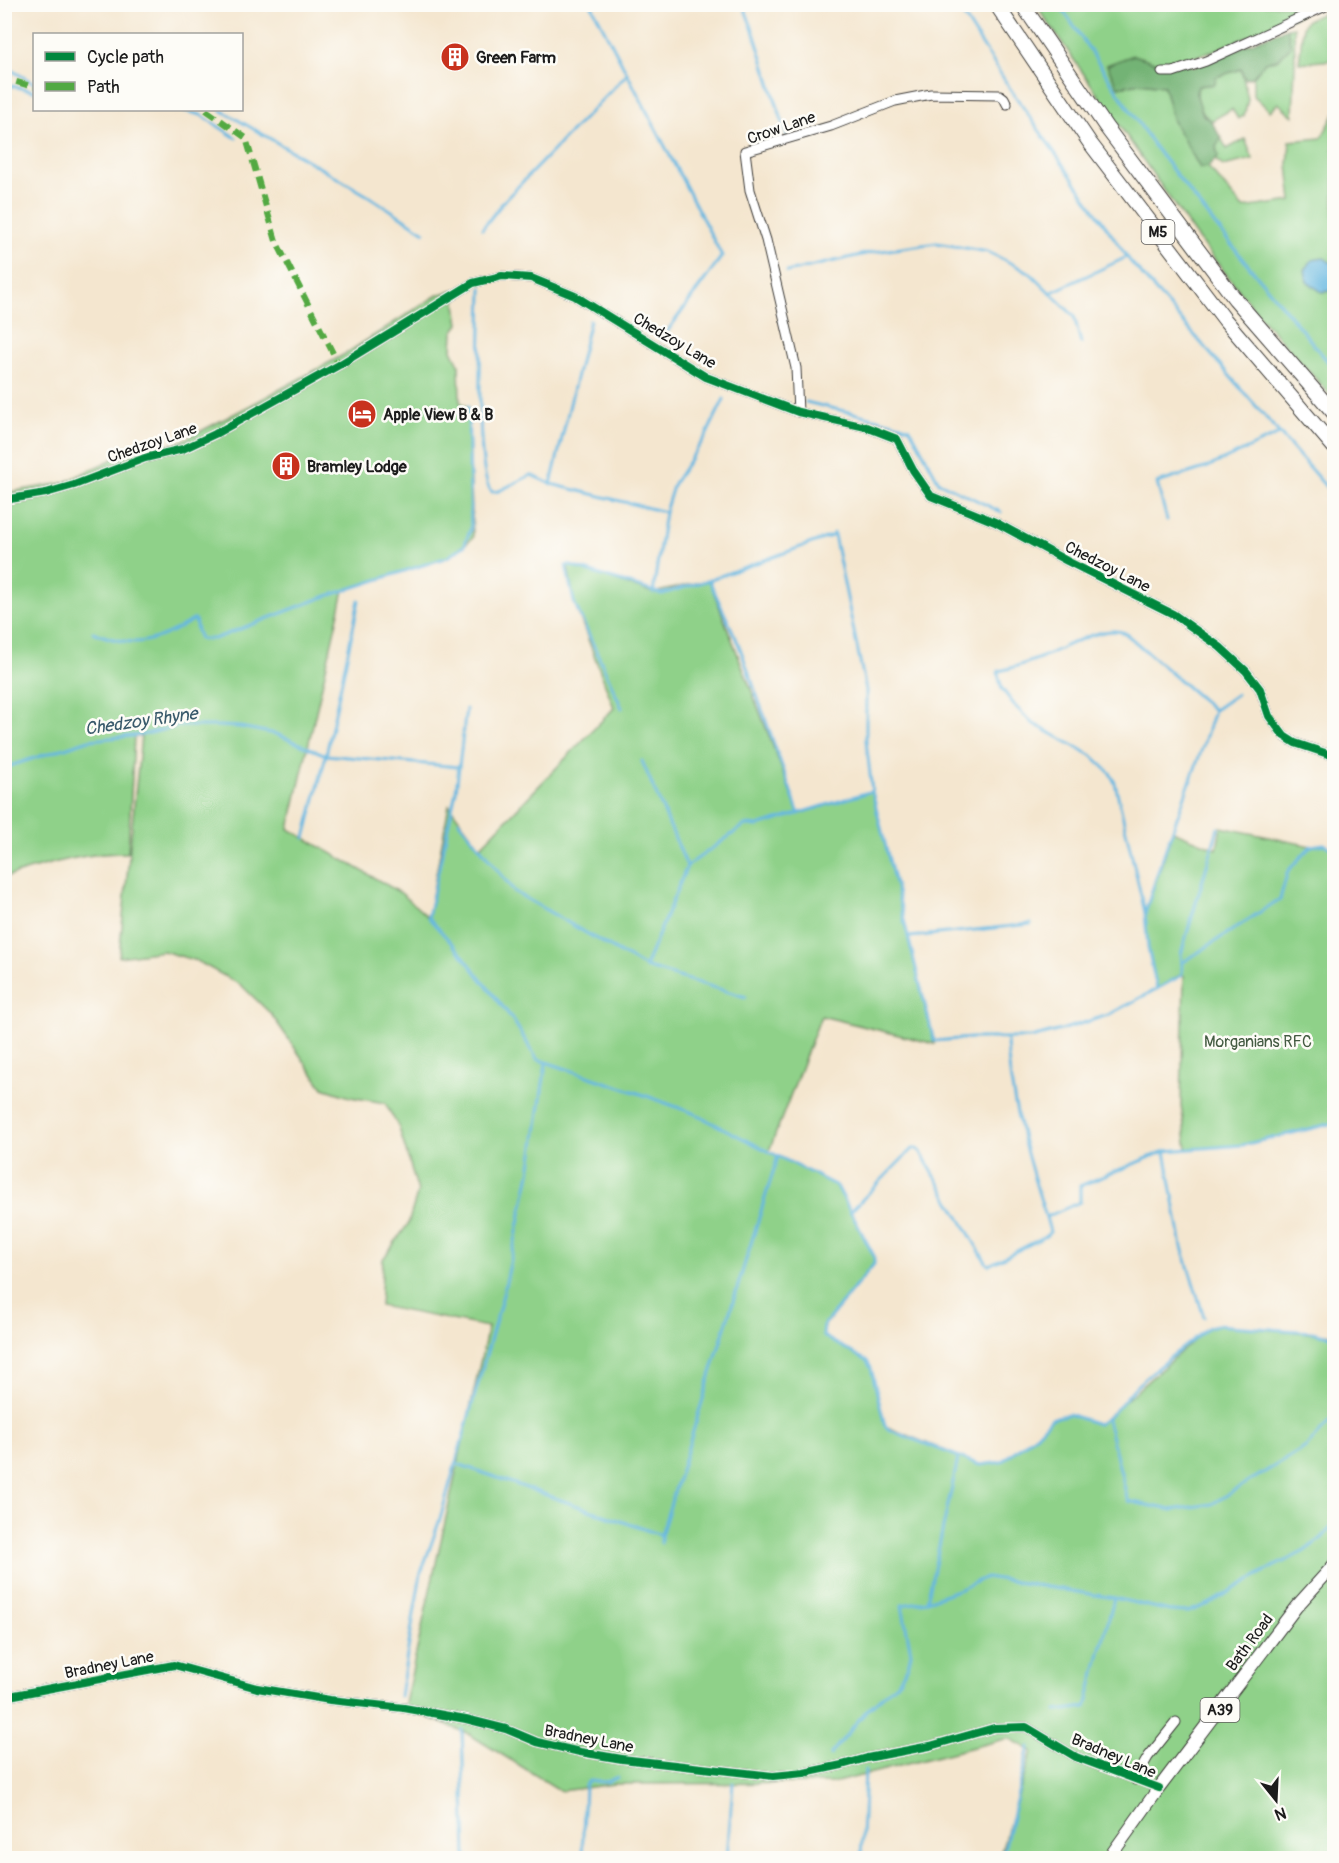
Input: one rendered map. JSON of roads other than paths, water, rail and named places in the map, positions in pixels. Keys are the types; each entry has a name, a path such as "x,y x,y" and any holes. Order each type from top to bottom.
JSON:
{"highway":[{"name":"M5","path":"996,4 1090,142 1217,311 1335,447"},
{"name":"M5","path":"1022,4 1106,127 1235,298 1335,413"}],"main road":[{"name":"Bath Road","path":"1109,1858 1296,1607 1335,1565"}],"street":[{"path":"1162,72 1173,72 1206,61 1330,4"},
{"name":"Crow Lane","path":"798,412 796,368 766,240 750,190 745,151 831,126 895,101 931,94 1000,94 1007,104"},
{"name":"Chedzoy Lane","path":"4,500 46,493 145,458 183,449 215,434 339,365 473,283 502,276 531,278 575,296 649,340 706,378 798,412 866,428 897,439 913,470 931,496 995,522 1173,614 1220,647 1246,671 1260,689 1273,722 1284,736 1335,756"},
{"name":"Bradney Lane","path":"4,1697 174,1665 257,1688 466,1719 506,1729 537,1742 580,1752 773,1776 804,1773 930,1746 994,1728 1026,1727 1076,1757 1159,1788"},
{"path":"1135,1780 1148,1757 1176,1722"}],"water":[{"path":"1324,258 1334,265 1334,288 1332,291 1322,292 1307,282 1305,270 1312,260"}],"waterway":[{"path":"591,4 722,256 661,340"},
{"path":"743,4 787,136"},
{"path":"956,4 1009,87 1130,261 1334,496"},
{"path":"1059,4 1154,146 1216,226 1334,369"},
{"path":"4,52 11,70 33,82"},
{"path":"482,229 504,201 626,75"},
{"path":"4,84 33,91"},
{"path":"186,111 201,115 236,138"},
{"path":"223,111 370,197 425,232"},
{"path":"787,272 874,252 937,243 988,252 1029,272 1074,316 1081,343"},
{"path":"1050,293 1127,257"},
{"path":"482,287 480,428 486,479 492,492 499,491 531,475 551,484 665,512"},
{"path":"551,484 590,320"},
{"path":"653,593 665,512 674,483 706,436 724,399"},
{"path":"806,402 910,428 939,482 1001,512"},
{"path":"93,632 122,641 146,641 169,633 195,619 200,639 214,639 321,598 448,557 464,546 471,528 468,407"},
{"path":"1167,520 1157,483 1208,467 1279,434"},
{"path":"622,708 574,602 566,566 662,594 709,580 834,535 833,533"},
{"path":"834,535 866,690 866,740 872,791 934,1041 972,1038 1031,1038 1108,1015 1179,977 1182,974 1182,963 1280,899 1288,871 1311,846 1324,844 1334,850"},
{"path":"709,580 739,645 799,814"},
{"path":"305,838 326,755 359,600"},
{"path":"1145,913 1115,783 1110,773 1091,755 1032,723 1002,689 999,671 1040,658 1094,635 1116,631 1125,633 1214,710"},
{"path":"1157,989 1148,948 1145,913 1214,710 1237,694"},
{"path":"466,709 456,791 428,917 464,957 513,1020 537,1059 693,1113 837,1186 874,1256 874,1264 824,1325 823,1336 867,1361 871,1368 885,1426 890,1430 980,1465 1001,1462 1037,1434 1051,1419 1068,1414 1098,1424 1111,1414 1136,1386 1209,1327 1217,1325 1312,1332 1334,1337"},
{"name":"Chedzoy Rhyne","path":"4,768 89,740 142,735 178,726 240,727 276,734 326,755 459,767"},
{"path":"642,761 687,866"},
{"path":"645,967 687,866 745,825 758,826 872,791"},
{"path":"459,821 515,892 645,967 746,997"},
{"path":"1182,963 1181,954 1218,828"},
{"path":"910,937 1031,924"},
{"path":"1007,1038 1015,1105 1026,1152 1046,1217"},
{"path":"400,1696 421,1573 440,1519 504,1291 530,1173 546,1063"},
{"path":"851,1211 915,1148 920,1151 989,1265 1046,1236 1050,1232 1046,1217 1080,1202 1080,1186 1165,1151 1243,1145 1334,1123"},
{"path":"1165,1151 1182,1247 1204,1317"},
{"path":"661,1535 778,1156"},
{"path":"1107,1419 1128,1501 1171,1510 1212,1504 1306,1447 1334,1417"},
{"path":"927,1601 958,1459"},
{"path":"455,1463 661,1535 661,1543"},
{"path":"830,1755 867,1710 898,1682 908,1666 911,1653 902,1605 927,1601 986,1577 1114,1598 1170,1611 1188,1612 1209,1604 1303,1552 1322,1538 1334,1524"},
{"path":"1057,1711 1086,1707 1114,1598"},
{"path":"462,1730 466,1858"},
{"path":"1002,1858 1029,1747"},
{"path":"861,1858 865,1771"},
{"path":"582,1858 585,1785 589,1781 606,1782 618,1777"},
{"path":"727,1858 733,1783"}],"place":[{"name":"Green Farm","path":"455,57"},
{"name":"Apple View B & B","path":"362,414"},
{"name":"Bramley Lodge","path":"286,466"}],"park label":[{"name":"Morganians RFC","path":"1258,1041"}]}
